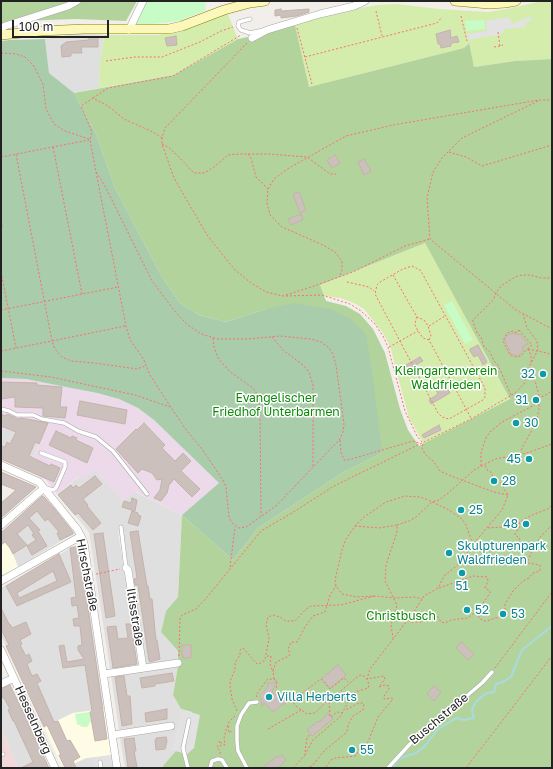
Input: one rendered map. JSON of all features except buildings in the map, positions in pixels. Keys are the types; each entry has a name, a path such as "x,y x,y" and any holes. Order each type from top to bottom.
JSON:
{"street":[{"path":"1,29 5,26 68,6 77,1"},
{"path":"129,30 143,1"},
{"path":"1,35 84,29 129,30 176,28 224,10 250,3 265,1"},
{"path":"252,38 267,30 320,14 354,6 365,1"},
{"path":"455,1 488,4 516,1"},
{"path":"1,465 39,482 44,488 1,525"},
{"name":"Hirschstraße","path":"44,488 77,529 84,543 117,768"},
{"path":"1,581 81,536"},
{"name":"Iltisstraße","path":"126,568 128,570 143,668"},
{"name":"Hesselnberg","path":"1,650 55,768"},
{"path":"104,674 178,663"},
{"path":"1,684 14,678"},
{"path":"113,735 171,726"}],"lane":[{"path":"250,19 239,22 238,26 241,30 250,33 267,30"},
{"path":"1,409 17,415 33,415 42,419 64,423 96,437 113,451 147,494"},
{"path":"41,453 65,462 65,467 56,488 53,490 44,488"},
{"path":"121,527 126,568"},
{"name":"Buschstraße","path":"388,768 410,744 482,683 492,672"},
{"path":"247,768 238,751 237,726 241,715 249,703 257,702"},
{"path":"188,768 183,748 189,720"},
{"path":"210,768 212,761 218,759 222,760 227,768"},
{"path":"100,762 101,768"}],"path":[{"path":"376,11 382,36"},
{"path":"461,16 468,41"},
{"path":"305,56 437,23 442,17"},
{"path":"106,61 135,57 162,57 200,42 221,31 238,26"},
{"path":"297,27 312,84"},
{"path":"96,172 105,186 152,281 177,314 188,325 201,334 213,338 233,340 271,336 310,339 321,342 329,348 333,354 336,365 344,424 340,439 276,506 246,527 239,528 235,526 229,517 226,487 223,480 171,408 146,366 143,358 130,340 118,287 96,172 90,140 92,132 81,106 108,88 172,76 239,38 245,32"},
{"path":"494,47 501,46 498,32"},
{"path":"252,38 165,128 162,144 174,178 220,253 234,269 251,283 266,292 283,296 322,295 350,304 361,311 383,336 388,348 405,411 418,436 423,442 422,448 425,454 440,470 463,481 494,492 508,495"},
{"path":"1,53 16,54 25,57 33,65 42,84 46,109 54,124 65,132 90,140"},
{"path":"93,98 108,106 124,119 153,132 162,138"},
{"path":"539,100 462,138 442,158 433,172 427,198 430,239 523,314 552,329"},
{"path":"340,276 342,261 335,252 323,244 282,227 270,215 267,203 268,189 274,179 288,168 346,136 393,125 539,100 552,100"},
{"path":"1,157 90,140"},
{"path":"162,144 176,154 194,173 204,173 214,168 228,155 269,154 307,157 330,174 336,174"},
{"path":"448,151 466,157 482,166 552,145"},
{"path":"53,147 82,294"},
{"path":"16,154 52,341 55,349 62,357 71,361 137,369 146,366"},
{"path":"248,154 251,158 256,177 268,189"},
{"path":"283,296 353,272 405,246 430,239"},
{"path":"412,266 420,270 485,388 485,397 483,400 449,419 438,413 376,298 375,291 380,282 393,275 412,266"},
{"path":"1,272 16,348"},
{"path":"393,275 417,317 424,320 428,326 431,336 429,340"},
{"path":"512,396 498,365 494,361 490,352 484,347 483,340 477,333 472,321 493,300 501,286 515,277 530,275 541,278 552,278"},
{"path":"347,282 369,287 375,291"},
{"path":"1,310 118,287"},
{"path":"178,663 180,650 180,618 182,615 196,609 262,531 334,486 471,419 512,396 524,384 530,366 538,350 537,340 528,328 523,314"},
{"path":"428,326 446,316"},
{"path":"417,317 415,325 418,331 424,338 429,340 471,419"},
{"path":"1,351 126,326"},
{"path":"519,330 532,345 528,349 521,356 512,356 503,341 505,335 510,332 517,333 519,330"},
{"path":"388,348 418,331"},
{"path":"271,336 283,350 303,364 309,372 313,385 313,469"},
{"path":"213,338 214,347 218,358 229,371 253,388 258,395 260,414 261,517"},
{"path":"528,349 538,350 552,355"},
{"path":"520,455 523,446 536,423 540,402 530,366 531,355 528,349"},
{"path":"1,371 51,377 135,395 171,408"},
{"path":"539,397 552,391"},
{"path":"481,466 481,452 490,432 502,422 540,402"},
{"path":"340,439 341,452 344,460 413,441 420,444"},
{"path":"355,526 379,528 409,521 416,517 432,502 439,500 447,494 474,470 481,466 495,459 520,455 552,444"},
{"path":"484,465 487,470 491,472 493,477 502,484 508,495"},
{"path":"438,588 444,576 460,563 474,543 502,510 508,495"},
{"path":"422,599 415,597 357,597 342,594 336,586 335,580 346,539 355,526 371,511 386,502 405,496 420,497 449,510 462,519 466,525 471,540 474,543"},
{"path":"486,528 503,527 515,522 518,523 532,514 548,509 552,505"},
{"path":"518,523 520,526 515,534 520,538 518,542 520,544 526,542 531,544 533,549"},
{"path":"393,640 392,625 397,609 394,598 385,581 386,565 397,532 397,525"},
{"path":"478,612 479,618 484,622 505,616 505,604 513,591 523,581 534,573 540,571 540,566 537,564 528,563 528,560 540,537 552,525"},
{"path":"230,568 232,541 235,526"},
{"path":"97,573 126,568"},
{"path":"293,768 305,755 313,740 343,714 355,692 368,688 369,685 367,679 370,669 427,593 473,576 487,578 488,581 485,588 490,591 490,593 478,612 474,613 468,618 451,620 445,623 441,622 438,617 434,615 421,622 411,622 408,620"},
{"path":"273,672 276,662 282,660 290,654 288,649 291,642 296,642 313,616 325,612 330,595 336,586"},
{"path":"492,672 552,592"},
{"path":"220,754 217,746 221,747 220,741 224,746 225,745 224,738 229,722 237,714 232,699 230,681 235,670 235,663 240,655 240,650 243,648 256,664 259,664 264,660 266,657 269,638 266,625 268,617 273,615 286,621 295,621 306,609 311,606 341,605 376,596"},
{"path":"266,657 271,656 270,664 274,679 277,683 276,692 280,697 290,699 297,697 321,679 330,689 344,678 349,683"},
{"path":"466,768 552,656"},
{"path":"290,699 297,707 307,714 315,713 326,702 360,675 367,679 384,676 385,679 379,687 385,685 389,686 384,699 393,699 378,717 368,742 357,751 357,754 352,757 335,758 331,760 325,768"},
{"path":"257,702 256,696 266,681 268,679 274,679"},
{"path":"329,701 328,706 331,716 337,712 343,714"},
{"path":"307,768 312,766 324,751 347,732 348,725 353,716 362,710 364,704 359,704 348,710 346,709"},
{"path":"268,729 302,710"},
{"path":"305,755 307,738 310,734"},
{"path":"307,768 312,768"}],"shaded area":[{"path":"530,16 531,21 525,22 526,27 504,29 502,34 468,40 467,34 487,31 485,21 508,17 513,24"},
{"path":"81,33 104,35 100,63 99,88 73,93 49,73 45,39"},
{"path":"1,378 26,379 71,387 119,399 138,408 154,420 219,483 182,515 136,492 122,500 95,471 83,480 79,476 57,494 46,480 28,470 39,445 28,439 16,420 11,431 5,428 1,437"},
{"path":"16,420 39,444 28,470 1,459 1,437 5,428"},
{"path":"95,470 122,500 135,492 182,515 178,597 166,611 161,632 178,651 178,659 146,664 131,566 128,566 122,530 118,531 138,665 110,669 89,532 57,494 80,476"},
{"path":"43,495 74,533 18,567 11,549 1,538 1,532"},
{"path":"1,538 11,549 18,567 1,575"},
{"path":"80,547 104,709 73,713 44,727 1,635 1,588 29,574 70,548"},
{"path":"178,666 173,695 181,709 194,748 163,766 163,768 125,768 120,738 168,730 169,724 119,730 111,676"},
{"path":"10,685 49,768 18,768 1,728 1,689"},
{"path":"104,709 111,755 86,758 63,768 44,727 73,713"},
{"path":"181,709 200,715 194,748 187,754 172,750"},
{"path":"1,728 15,761 18,768 1,768"},
{"path":"111,755 113,768 65,768 86,758"},
{"path":"111,755 113,768 95,768 93,758"}],"green space":[{"path":"1,1 137,1 126,21 75,19 19,21 1,25"},
{"path":"146,1 205,1 206,10 179,21 135,24"},
{"path":"543,1 552,1 552,59 515,61 474,67 468,43 464,48 309,87 295,25 330,13 378,5 397,4 439,9 488,12"},
{"path":"227,12 238,39 174,75 99,88 100,63 104,35 157,35 179,32"},
{"path":"484,20 485,29 467,31 465,21"},
{"name":"Christbusch","path":"295,25 309,87 464,48 469,43 474,67 515,61 552,59 552,768 163,768 163,766 176,751 187,754 193,748 196,732 192,712 181,709 173,695 178,666 178,651 161,632 166,611 178,597 182,515 233,560 258,528 342,473 382,453 266,309 226,322 199,315 180,303 162,277 115,188 96,134 74,93 174,75 238,39","holes":["425,243 510,399 419,446 408,430 400,409 385,353 373,329 360,314 346,306 326,301 320,285"]},
{"name":"Evangelischer Friedhof Unterbarmen","path":"45,39 49,73 74,93 96,134 115,188 162,277 180,303 199,315 226,322 266,309 294,303 331,309 351,319 366,334 382,453 342,473 258,528 233,560 182,515 219,483 154,420 138,408 119,399 97,393 26,379 1,378 1,41"},
{"name":"Kleingartenverein Waldfrieden","path":"425,243 510,399 424,444 409,418 390,346 383,333 364,309 354,303 340,298 324,296 320,285"},
{"path":"452,301 473,340 465,344 444,305"},
{"path":"90,712 91,721 87,727 77,724 75,714"}],"waterway":[{"path":"394,768 393,766 400,758 416,753 425,746 437,730 456,718 464,720 474,718 472,711 476,702 487,693 494,692 496,684 511,677 522,650 552,626"}],"place":[{"name":"32","path":"543,374"},
{"name":"31","path":"536,400"},
{"name":"30","path":"516,423"},
{"name":"45","path":"529,459"},
{"name":"28","path":"494,481"},
{"name":"25","path":"461,510"},
{"name":"48","path":"526,524"},
{"name":"Skulpturenpark Waldfrieden","path":"449,553"},
{"name":"51","path":"462,573"},
{"name":"52","path":"467,610"},
{"name":"53","path":"503,614"},
{"name":"Villa Herberts","path":"269,697"},
{"name":"55","path":"352,750"}]}
